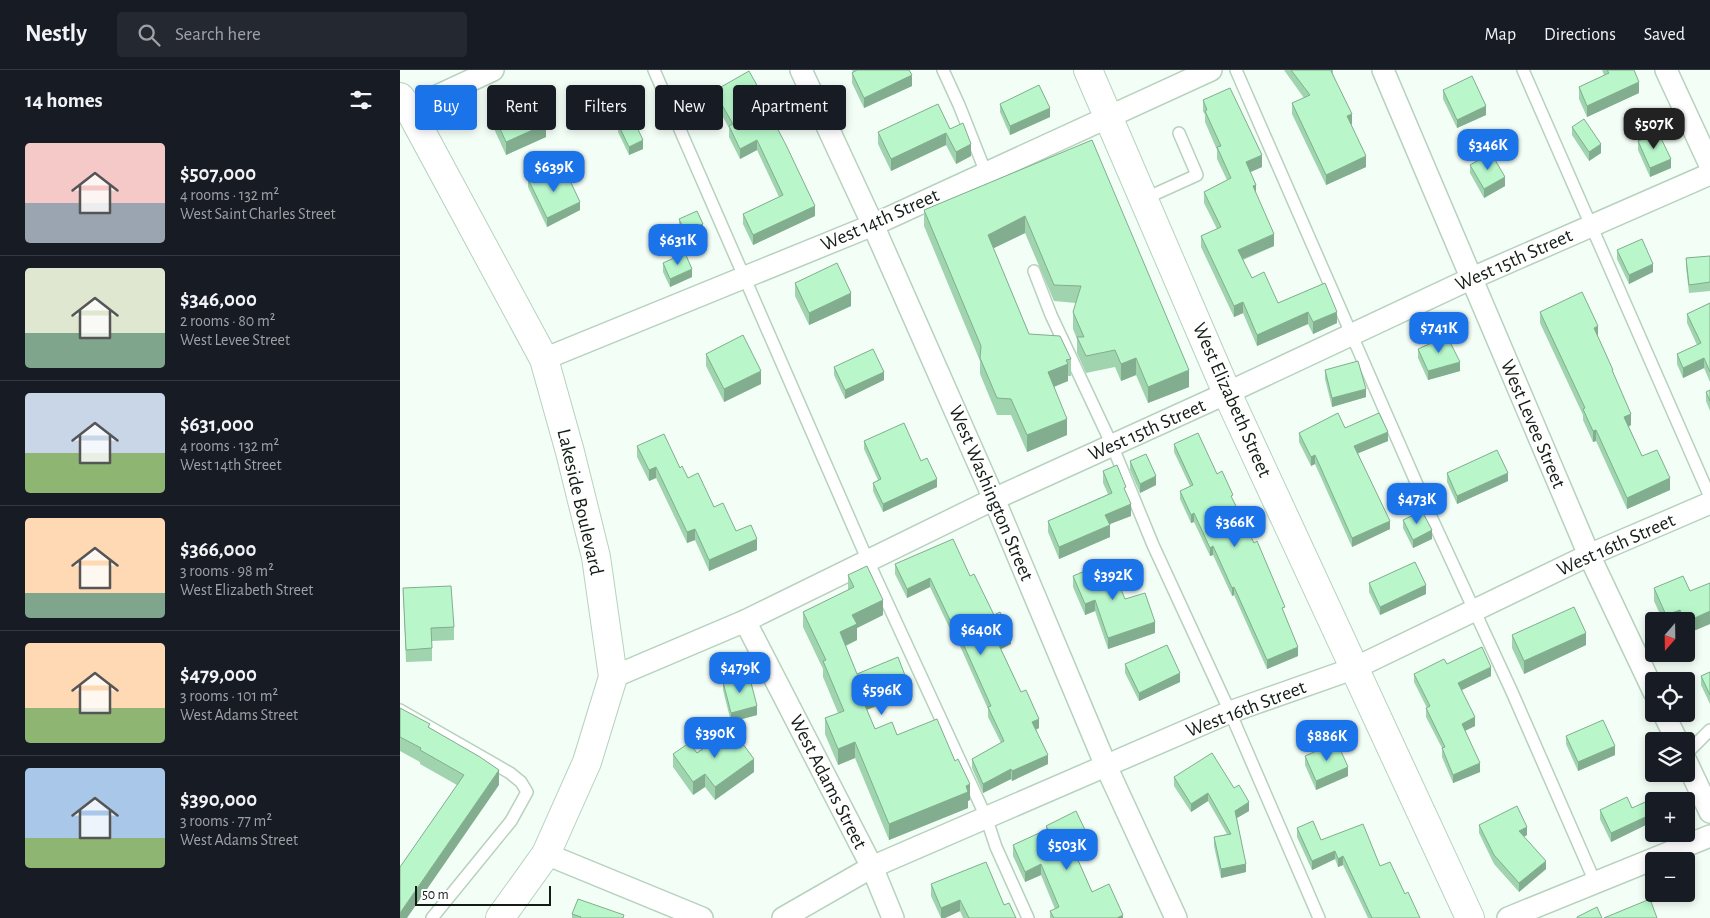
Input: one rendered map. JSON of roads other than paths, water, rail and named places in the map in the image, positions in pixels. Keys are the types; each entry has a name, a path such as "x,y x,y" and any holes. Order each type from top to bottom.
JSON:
{"street":[{"path":"404,103 492,70"},
{"name":"West Washington Street","path":"801,70 873,225 994,499 1106,766 1176,918"},
{"name":"West Elizabeth Street","path":"1088,70 1227,393 1470,918"},
{"name":"West 14th Street","path":"544,360 873,225 1211,70"},
{"name":"West Levee Street","path":"1383,70 1470,279 1589,555 1645,673"},
{"path":"1666,70 1710,165"},
{"name":"Lakeside Boulevard","path":"404,103 544,360 570,452 596,557 613,677 587,762 546,854 500,918"},
{"name":"West 15th Street","path":"613,677 745,621 994,499 1227,393 1470,279 1710,174"},
{"name":"West 16th Street","path":"783,918 872,866 1230,712 1355,668 1589,555 1710,503"},
{"name":"West Adams Street","path":"745,621 872,866 893,918"},
{"path":"1695,780 1710,812"},
{"path":"1508,918 1710,836"},
{"path":"546,854 702,918"}],"lane":[{"path":"654,70 868,561 986,817 996,847 1028,918"},
{"path":"943,70 960,105 986,173"},
{"path":"1236,70 1433,521 1596,882"},
{"path":"1523,70 1710,497"},
{"path":"1144,199 1197,176 1179,133"},
{"path":"1034,270 1051,315 1112,445 1153,545 1230,712 1320,918"},
{"path":"400,710 510,773 521,782 527,792 511,820 432,918"},
{"path":"1695,745 1710,730"}]}
